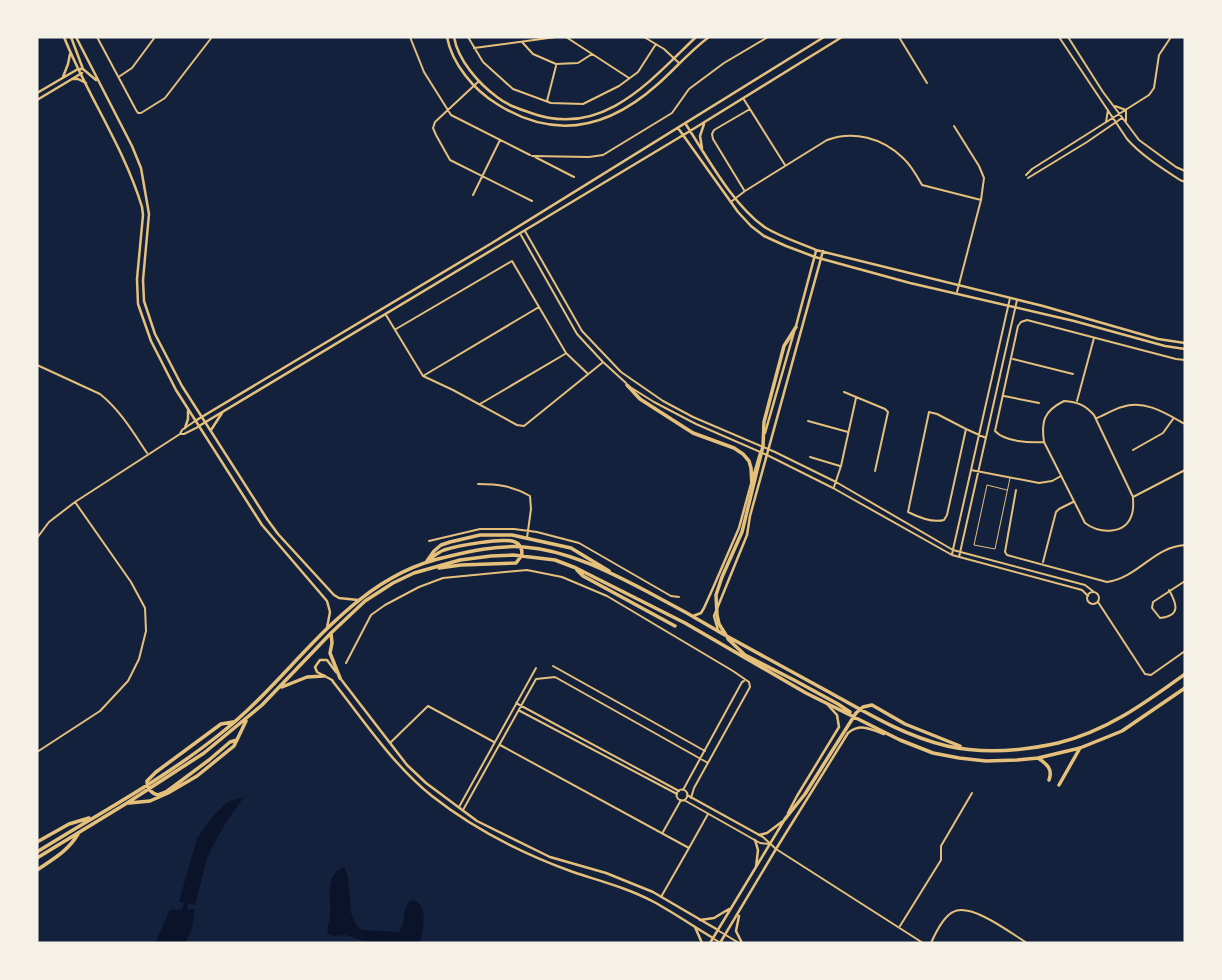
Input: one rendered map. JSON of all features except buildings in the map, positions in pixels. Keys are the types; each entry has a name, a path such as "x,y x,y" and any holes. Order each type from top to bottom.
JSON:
{"highway":[{"path":"796,327 784,346 764,422 763,446 741,532 716,595 719,624 737,648 891,736 932,752 959,758 996,761 1038,758 1080,748 1122,731 1185,688"},
{"path":"627,384 640,399 692,433 734,448 743,454 751,468 752,491"},
{"path":"426,562 441,545 481,535 512,535 570,548 876,718 922,738 965,749 1012,751 1059,743 1089,733 1118,720 1185,674"},
{"path":"37,852 186,760 236,721 329,631 365,601 387,587 414,573 433,569 516,563 522,555 522,549 516,542 504,541 447,549 381,584 358,600 329,631 278,688 247,719 204,753 37,858"},
{"path":"426,562 500,547 524,547 558,553 619,577"},
{"path":"433,569 460,560 491,556 513,555 555,560 685,623 825,703 857,717"},
{"path":"576,568 583,576 675,626"},
{"path":"329,631 332,643 330,653 340,678"},
{"path":"278,688 307,677 324,676"},
{"path":"785,819 805,794 859,709 863,707 872,705 905,724 965,749"},
{"path":"127,803 150,801 177,788 234,746 247,719"},
{"path":"236,721 221,724 149,777 147,785 151,792 158,795 166,792 230,742 237,740"},
{"path":"1059,785 1080,748"},
{"path":"1038,758 1049,766 1049,780"},
{"path":"37,842 69,824 95,816"},
{"path":"37,870 63,853 79,832"}],"street":[{"path":"64,37 81,69 98,82"},
{"path":"74,37 81,74 123,155 138,194 143,215 137,279 138,304 151,341 176,390 262,525 327,601 330,612 329,631"},
{"path":"74,37 132,146 143,178 149,214 143,279 144,301 155,334 182,386 278,534 334,596 358,600"},
{"path":"97,37 138,113 165,98 212,37"},
{"path":"119,76 132,68 155,37"},
{"path":"410,37 424,72 451,115 573,177"},
{"path":"447,37 464,73 499,106 529,119 565,126 585,125 626,109 657,85 709,37"},
{"path":"454,37 461,55 479,81 502,100 520,109 563,120 589,117 616,106 643,87 696,37"},
{"path":"468,37 486,65 513,89 547,102 587,103 630,79 638,72 656,44"},
{"path":"474,48 555,37"},
{"path":"566,37 630,79"},
{"path":"645,37 680,63"},
{"path":"531,156 603,155 672,113 689,89 724,63 768,37"},
{"path":"37,538 49,522 75,502 180,434 195,421 492,243 824,37"},
{"path":"180,434 222,413 683,136 842,37"},
{"path":"899,37 928,83"},
{"path":"1059,37 1136,149 1185,182"},
{"path":"1068,37 1139,140 1185,171"},
{"path":"1123,118 1037,174 1027,177 1034,168 1149,95 1154,88 1159,55 1171,37"},
{"path":"522,41 533,54 556,64 578,63 592,54"},
{"path":"63,78 70,52"},
{"path":"547,102 556,64"},
{"path":"37,93 81,69"},
{"path":"37,100 81,74"},
{"path":"71,79 86,83"},
{"path":"479,81 435,122 433,128 436,135 450,160 532,201"},
{"path":"743,98 786,166"},
{"path":"1114,105 1126,110"},
{"path":"745,191 712,134 714,130 750,109"},
{"path":"1105,123 1108,109"},
{"path":"1126,110 1126,122"},
{"path":"703,151 700,132 706,121"},
{"path":"685,123 736,198 752,217 768,229 816,250 1017,299 1158,339 1185,343"},
{"path":"954,125 982,172 984,186 956,293"},
{"path":"1110,127 1121,129"},
{"path":"678,128 730,203 751,226 764,236 786,246 815,257 910,283 1185,349"},
{"path":"730,203 745,191 837,136 863,136 882,142 906,160 922,185 981,200"},
{"path":"473,195 500,140"},
{"path":"1034,168 1037,174"},
{"path":"525,231 582,331 621,372 663,401 836,482 953,550 1085,585 1099,597 1098,602 1145,674 1151,675 1185,652"},
{"path":"520,233 578,334 627,384 654,402 834,488 952,555 1082,590 1090,603 1098,602"},
{"path":"693,616 701,613 704,608 739,528 816,250"},
{"path":"719,632 714,616 747,535 823,251"},
{"path":"395,330 512,261 566,353 588,374"},
{"path":"910,283 912,274"},
{"path":"952,555 1010,298"},
{"path":"959,558 1017,299"},
{"path":"423,376 540,307"},
{"path":"386,314 423,376 517,425 524,426 603,362"},
{"path":"1044,442 1033,443 1000,437 995,431 1021,322 1027,320 1185,360"},
{"path":"1077,402 1094,337"},
{"path":"480,404 566,353"},
{"path":"1011,358 1073,374"},
{"path":"37,365 100,394 116,408 148,454"},
{"path":"844,392 888,412 875,471"},
{"path":"1003,396 1039,403"},
{"path":"834,488 856,397"},
{"path":"1064,401 1077,402 1087,407 1096,419 1133,497 1131,518 1121,528 1108,532 1093,529 1085,523 1044,442 1044,418 1064,401"},
{"path":"1096,419 1132,405 1157,409 1185,424"},
{"path":"185,428 187,408"},
{"path":"966,429 944,520 938,522 908,512 929,412 986,438"},
{"path":"211,430 222,413"},
{"path":"1133,450 1163,433 1173,418"},
{"path":"808,421 849,432"},
{"path":"810,457 841,466"},
{"path":"971,470 1039,483 1062,476"},
{"path":"1133,497 1185,470"},
{"path":"819,481 822,475"},
{"path":"478,484 512,487 530,496 527,538"},
{"path":"1017,490 1005,552 1007,555 1107,582 1122,580 1172,546 1185,545"},
{"path":"37,752 100,711 128,681 139,659 146,631 145,608 131,582 75,502"},
{"path":"1043,564 1056,512 1074,502"},
{"path":"429,541 480,529 528,530 565,539 587,548 671,596 679,597"},
{"path":"346,663 371,615 419,587 443,578 527,569 562,578 607,596 749,682 750,687 691,798"},
{"path":"1169,590 1177,604 1172,614 1160,618 1152,608 1153,602 1169,590 1185,580"},
{"path":"1088,596 1094,592"},
{"path":"740,943 725,934 700,920 661,897 606,873 550,857 496,831 463,811 407,765 329,661 318,661 315,667 317,673 334,683 390,756 422,788 454,812 525,852 653,901 721,943 725,934 776,849 848,733 861,726 891,736"},
{"path":"553,666 705,751"},
{"path":"454,812 536,668"},
{"path":"463,811 536,679 555,677 708,762"},
{"path":"518,710 678,792 683,790 745,680"},
{"path":"516,703 678,792"},
{"path":"710,943 771,845 839,727 837,715 825,703"},
{"path":"389,744 428,706 495,742"},
{"path":"499,744 689,848"},
{"path":"683,790 691,798 759,835 776,849 900,928 928,942 950,913 965,910 990,920 1027,943"},
{"path":"467,792 472,794"},
{"path":"678,792 677,797 760,843 771,845"},
{"path":"900,928 941,860 941,846 972,793"},
{"path":"662,833 687,795"},
{"path":"661,897 708,813"},
{"path":"720,814 724,823"},
{"path":"759,835 773,830 785,819"},
{"path":"755,840 758,850 755,870"},
{"path":"740,943 736,926 743,906"},
{"path":"700,920 714,918 733,907"},
{"path":"695,927 702,943"}],"lane":[{"path":"1007,490 987,485 974,545 995,549 1010,478"}],"water":[{"path":"244,797 226,822 208,855 195,905 179,902 197,838 214,815 229,801"},
{"path":"344,867 348,876 351,913 357,926 362,930 399,932 411,900 417,902 423,911 420,943 369,943 346,935 328,934 331,882 337,871"},
{"path":"195,909 192,929 185,943 155,943 170,910"}],"waterway":[{"path":"184,911 186,903"}]}
